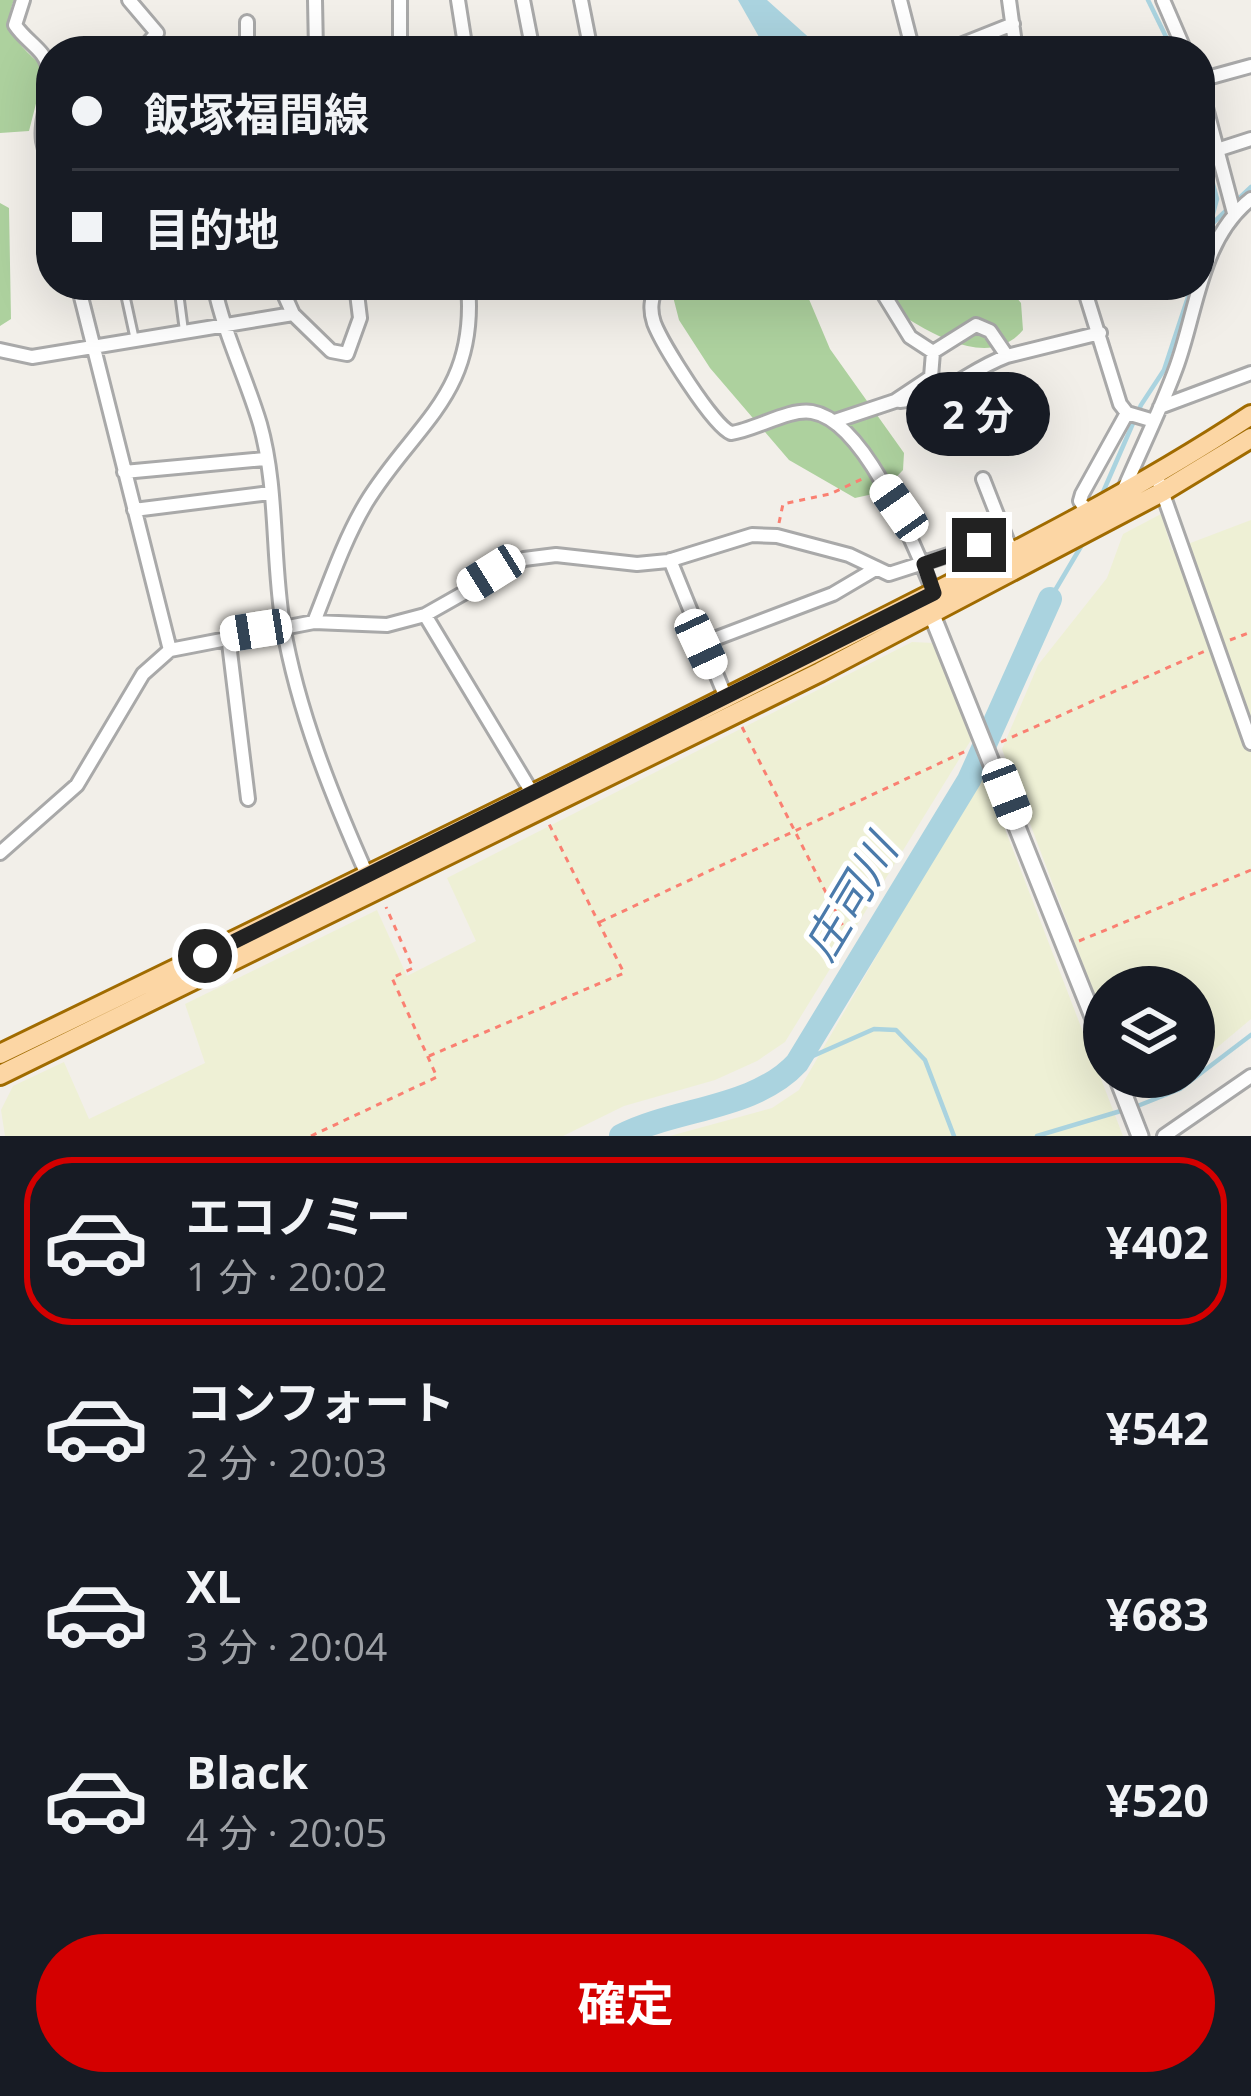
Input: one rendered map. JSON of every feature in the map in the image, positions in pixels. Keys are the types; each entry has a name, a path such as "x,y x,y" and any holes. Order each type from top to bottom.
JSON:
{"main road":[{"path":"930,602 1121,496 1160,484 1251,415"},
{"path":"0,1075 1251,438"},
{"path":"0,1054 368,877 538,804"}],"street":[{"path":"23,0 15,25 36,47"},
{"path":"132,0 157,33 154,36"},
{"path":"315,0 316,36"},
{"path":"400,0 400,36"},
{"path":"524,0 530,36"},
{"path":"580,0 588,36"},
{"path":"900,0 909,36"},
{"path":"1009,0 1014,36"},
{"path":"1163,0 1179,36"},
{"path":"463,2 465,36"},
{"path":"247,22 247,36"},
{"path":"982,36 1012,24"},
{"path":"1215,77 1251,66"},
{"path":"1215,132 1234,213"},
{"path":"1220,149 1251,139"},
{"path":"1215,241 1234,213 1251,199"},
{"path":"81,300 170,650"},
{"path":"217,300 223,329 260,426 284,626 332,795 368,877"},
{"path":"286,300 292,314 331,351 347,354 360,318 358,300"},
{"path":"314,622 363,508 446,396 467,337 468,300"},
{"path":"651,300 655,325 722,429 742,432 806,411 835,421 899,508 924,564 930,602 1083,990"},
{"path":"887,300 910,338 933,352"},
{"path":"1088,300 1127,413 1079,501 1088,513"},
{"path":"1121,496 1157,414 1191,300"},
{"path":"0,350 32,357 292,314"},
{"path":"933,352 976,325 990,331 1007,356"},
{"path":"835,421 895,401 935,398 982,365 1100,333"},
{"path":"895,401 931,377 933,352"},
{"path":"1127,413 1157,414 1251,373"},
{"path":"124,472 265,459"},
{"path":"983,479 1012,553"},
{"path":"1160,484 1251,742"},
{"path":"134,510 269,493"},
{"path":"0,853 77,785 143,674 170,650 228,635 314,622 387,626 425,615 524,559 670,560 752,535 777,536 889,574 979,545"},
{"path":"670,560 701,644 731,706"},
{"path":"701,644 833,594 878,568"},
{"path":"425,615 538,804"},
{"path":"228,635 248,799"},
{"path":"1164,1136 1251,1076"},
{"path":"1125,1098 1140,1136"}],"lane":[{"path":"126,300 135,342"},
{"path":"180,300 184,335"}],"path":[{"path":"777,536 784,503 830,494 875,473"},
{"path":"992,755 1003,738 1251,632"},
{"path":"731,706 848,936"},
{"path":"600,922 970,749 983,734"},
{"path":"429,1056 520,1013 621,977 626,967 538,804"},
{"path":"1066,946 1251,870"},
{"path":"311,1136 437,1077 392,978 413,968 386,908"}],"green space":[{"path":"0,0 14,0 11,28 36,60 36,104 29,131 0,133"},
{"path":"0,203 9,208 11,319 0,326"},
{"path":"674,300 809,300 830,349 904,453 903,470 882,492 855,498 789,460 710,368 679,320"},
{"path":"879,300 1018,300 1023,330 1005,344 985,348 962,345"},
{"path":"1161,514 1172,550 1251,520 1251,1019 1215,1049 1215,966 1084,966 1002,749 1038,665 1107,578 1123,534"},
{"path":"912,642 934,643 971,740 785,1042 757,1061 715,1080 624,1106 563,1136 5,1136 1,1110 13,1086 64,1062 89,1119 205,1063 185,1004 377,910 407,976 476,941 447,878"},
{"path":"983,772 1083,1032 1083,1098 1108,1098 1123,1136 670,1136 772,1108 799,1090"}],"water":[{"path":"738,0 767,0 807,36 758,36"}],"waterway":[{"path":"1148,0 1166,36"},
{"path":"1215,221 1251,187"},
{"path":"1215,191 1215,206"},
{"path":"1100,499 1141,405 1164,370 1187,300"},
{"path":"1050,599 1086,538"},
{"name":"庄司川","path":"621,1136 759,1090 797,1063 969,780 1050,599"},
{"path":"797,1063 874,1029 896,1030 925,1060 954,1136"},
{"path":"1135,1107 1180,1089 1251,1035"},
{"path":"1037,1136 1124,1110"}],"route":[{"path":"205,956 934,593 924,564 979,545"}]}
